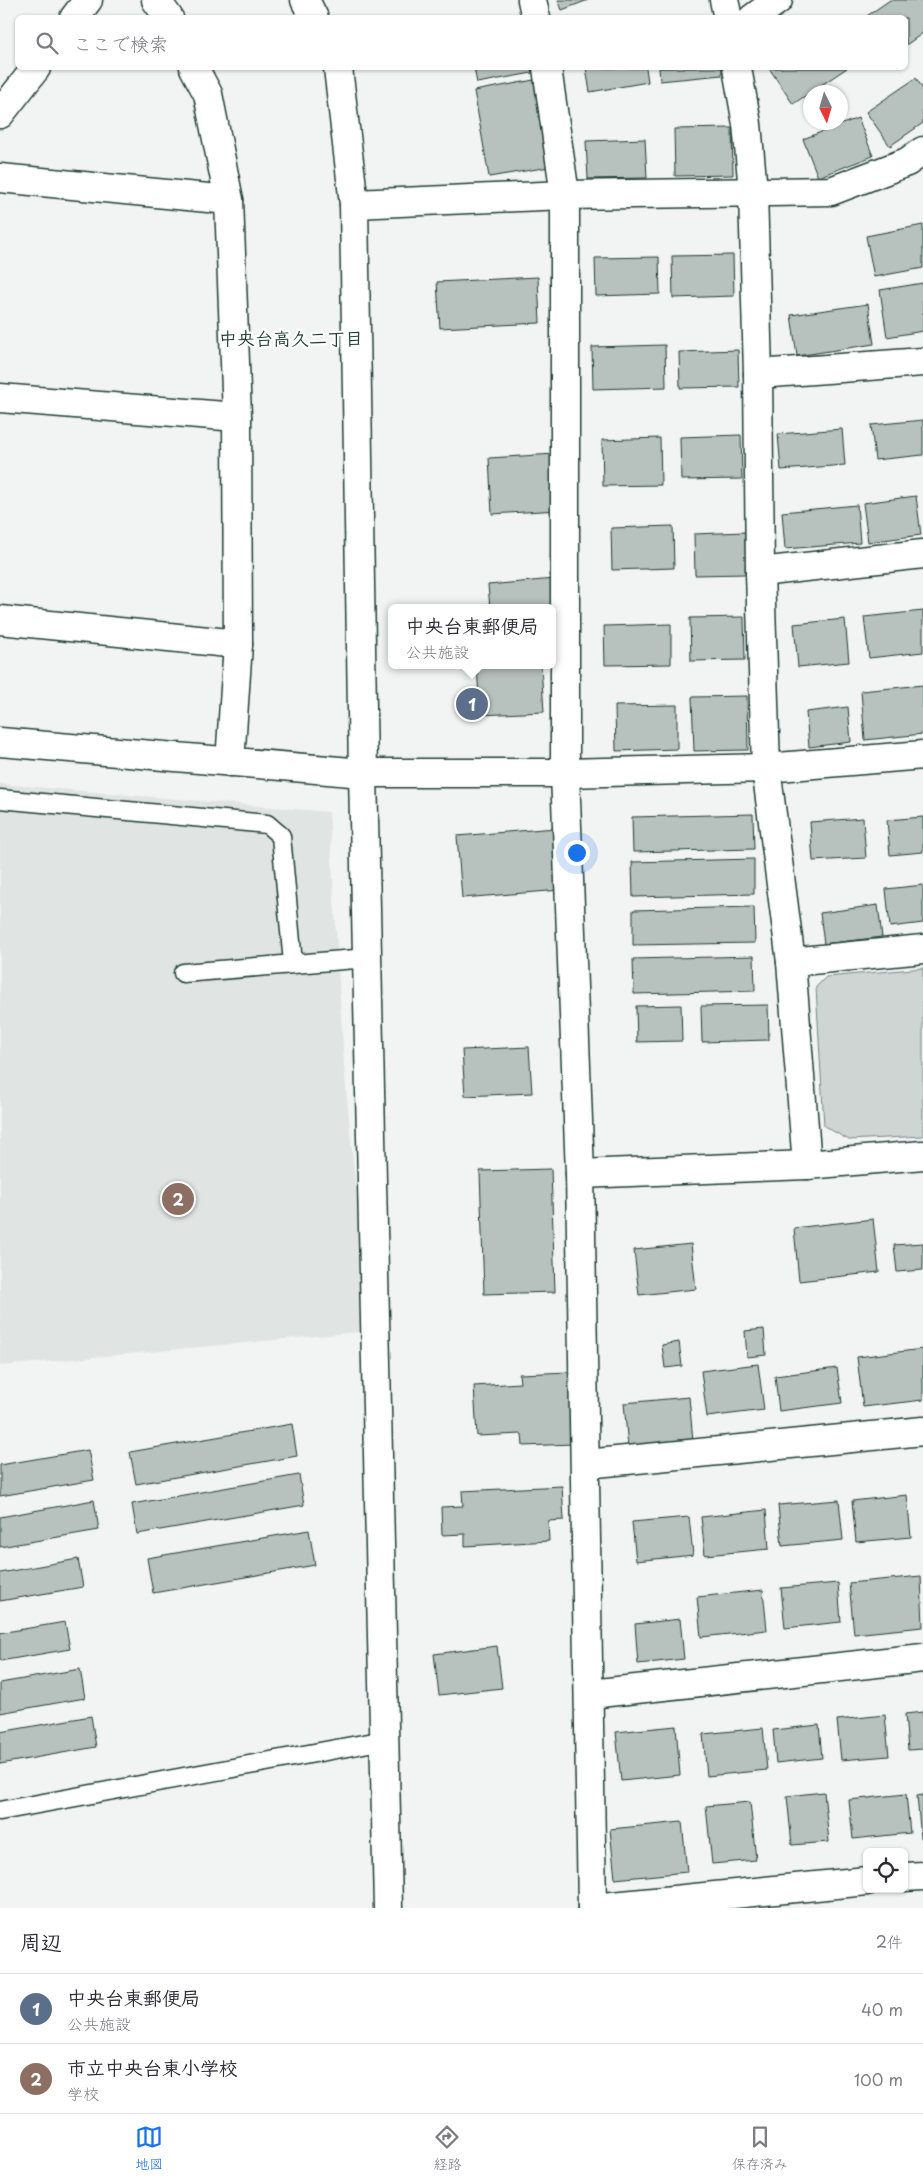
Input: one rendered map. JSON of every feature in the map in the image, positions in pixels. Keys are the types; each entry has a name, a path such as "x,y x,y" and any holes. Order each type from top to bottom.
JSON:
{"street":[{"path":"76,15 88,0"},
{"path":"156,0 167,15"},
{"path":"305,0 312,15"},
{"path":"532,0 535,15"},
{"path":"724,0 727,15"},
{"path":"757,15 778,0"},
{"path":"0,114 34,70"},
{"path":"195,70 208,94 229,200 237,417 238,644 230,762"},
{"path":"338,70 354,204 363,773 388,1908"},
{"path":"547,70 565,196 565,773 580,1174 592,1908 863,1881"},
{"path":"737,70 747,124 753,191 758,374 760,572 766,768 791,962 807,1165"},
{"path":"354,204 565,196 831,191 907,162 923,151"},
{"path":"0,178 229,200"},
{"path":"758,374 923,362"},
{"path":"0,398 237,417"},
{"path":"760,572 923,554"},
{"path":"0,620 238,644"},
{"path":"0,742 363,773 565,773 766,768 923,755"},
{"path":"791,962 923,948"},
{"path":"580,1174 807,1165 923,1155"},
{"path":"586,1464 923,1431"},
{"path":"590,1694 923,1658"},
{"path":"908,1877 923,1876"}],"lane":[{"path":"0,799 267,824 281,836 293,963"},
{"path":"183,972 368,958"},
{"path":"0,1811 385,1740"}],"shaded area":[{"path":"0,784 329,812 344,1066 369,1331 0,1366"},
{"path":"923,968 923,1136 849,1140 824,1126 816,987 826,977"}],"building":[{"path":"558,0 588,0 562,10"},
{"path":"890,0 921,0 923,3 923,33 908,44 908,15 868,15"},
{"path":"474,70 531,70 532,73 477,83"},
{"path":"586,70 646,70 648,82 590,92"},
{"path":"659,70 722,70 722,75 660,81"},
{"path":"770,70 844,70 822,85 803,85 803,97 793,104"},
{"path":"916,78 923,89 923,123 890,146 866,112"},
{"path":"534,80 549,167 489,177 474,91"},
{"path":"858,118 873,156 818,177 803,139 827,130 848,130 848,122"},
{"path":"732,128 733,175 675,176 674,129"},
{"path":"645,139 647,178 588,179 586,141"},
{"path":"923,225 923,268 874,277 866,236"},
{"path":"733,255 734,296 673,298 672,256"},
{"path":"659,257 660,294 596,296 595,258"},
{"path":"538,277 540,323 440,328 437,282"},
{"path":"923,283 923,331 887,337 880,290"},
{"path":"868,304 874,344 797,356 791,315"},
{"path":"665,345 666,387 593,389 592,347"},
{"path":"738,350 739,387 680,388 679,352"},
{"path":"923,420 923,455 875,460 871,425"},
{"path":"842,429 845,465 781,470 778,434"},
{"path":"741,435 742,479 681,480 680,437"},
{"path":"660,438 661,485 603,486 602,440"},
{"path":"555,454 558,510 492,514 489,458"},
{"path":"916,496 921,535 868,542 863,503"},
{"path":"857,505 860,543 785,549 782,512"},
{"path":"673,526 674,568 612,570 611,528"},
{"path":"745,532 746,574 695,575 694,534"},
{"path":"554,579 552,604 490,604 488,585"},
{"path":"923,611 923,652 869,658 864,617"},
{"path":"744,617 745,660 691,661 690,618"},
{"path":"845,619 849,662 798,667 794,624"},
{"path":"671,624 671,664 605,665 604,626"},
{"path":"477,669 541,669 544,712 480,715"},
{"path":"923,685 923,734 865,740 861,691"},
{"path":"747,696 748,750 694,751 692,697"},
{"path":"677,705 677,749 616,751 615,706"},
{"path":"848,707 851,742 809,747 806,712"},
{"path":"753,814 754,849 633,852 632,817"},
{"path":"923,817 923,852 890,855 887,820"},
{"path":"863,818 866,858 813,861 810,822"},
{"path":"556,828 561,890 462,898 457,836"},
{"path":"754,859 754,894 633,897 632,862"},
{"path":"923,885 923,923 890,927 886,889"},
{"path":"878,905 882,937 824,944 820,913"},
{"path":"754,907 755,943 633,945 633,910"},
{"path":"754,956 755,991 634,994 633,959"},
{"path":"681,1005 682,1041 637,1042 636,1006"},
{"path":"768,1005 769,1040 702,1042 701,1006"},
{"path":"529,1047 532,1093 465,1096 462,1050"},
{"path":"551,1169 555,1292 484,1294 480,1171"},
{"path":"873,1219 879,1272 799,1281 794,1228"},
{"path":"923,1243 923,1270 897,1272 894,1245"},
{"path":"691,1244 696,1289 639,1295 634,1250"},
{"path":"764,1329 766,1355 747,1357 745,1331"},
{"path":"679,1342 682,1366 665,1368 662,1345"},
{"path":"923,1349 923,1400 863,1407 857,1357"},
{"path":"758,1364 764,1410 707,1417 701,1371"},
{"path":"837,1368 842,1403 779,1411 775,1376"},
{"path":"570,1372 574,1444 523,1446 522,1434 477,1436 474,1386 520,1383 519,1374"},
{"path":"689,1397 693,1441 628,1447 624,1403"},
{"path":"292,1424 297,1456 136,1484 130,1452"},
{"path":"88,1450 94,1480 0,1496 0,1465"},
{"path":"299,1475 304,1505 137,1534 132,1504"},
{"path":"562,1486 564,1520 548,1521 549,1541 465,1546 465,1534 442,1535 441,1507 463,1506 462,1491"},
{"path":"907,1495 911,1537 856,1542 852,1501"},
{"path":"94,1500 99,1530 0,1547 0,1517"},
{"path":"839,1500 843,1540 782,1546 778,1505"},
{"path":"766,1510 769,1549 705,1555 701,1517"},
{"path":"689,1517 693,1555 636,1561 632,1522"},
{"path":"309,1530 315,1565 153,1593 147,1558"},
{"path":"78,1559 83,1587 0,1601 0,1573"},
{"path":"921,1576 923,1627 854,1634 849,1583"},
{"path":"838,1583 841,1622 785,1628 781,1588"},
{"path":"763,1590 767,1630 701,1637 697,1597"},
{"path":"680,1619 684,1659 638,1664 635,1624"},
{"path":"65,1622 70,1649 0,1661 0,1633"},
{"path":"497,1646 502,1688 439,1695 434,1654"},
{"path":"80,1669 85,1698 0,1713 0,1683"},
{"path":"923,1712 923,1749 908,1750 905,1714"},
{"path":"885,1715 889,1756 841,1760 837,1720"},
{"path":"91,1716 96,1747 0,1764 0,1732"},
{"path":"819,1725 822,1758 776,1763 773,1730"},
{"path":"676,1726 680,1775 621,1781 616,1732"},
{"path":"763,1728 767,1770 707,1776 703,1734"},
{"path":"824,1792 829,1842 792,1845 787,1796"},
{"path":"906,1794 910,1833 853,1839 849,1800"},
{"path":"923,1795 923,1838 921,1838 917,1796"},
{"path":"750,1802 756,1860 712,1864 706,1806"},
{"path":"682,1822 687,1872 615,1879 610,1829"}],"place":[{"name":"中央台東郵便局","path":"472,704"},
{"name":"市立中央台東小学校","path":"178,1199"}],"district":[{"name":"中央台高久二丁目","path":"291,339"}]}
